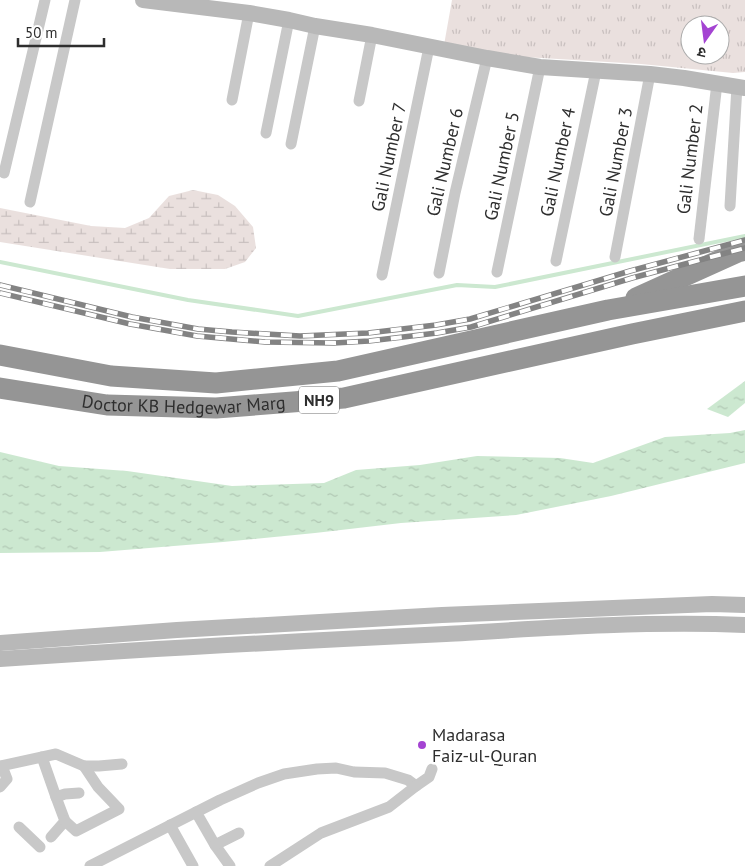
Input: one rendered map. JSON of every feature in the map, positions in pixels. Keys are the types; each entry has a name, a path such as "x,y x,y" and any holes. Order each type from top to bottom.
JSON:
{"highway":[{"path":"608,310 745,250"},
{"path":"608,310 745,286"},
{"name":"Doctor KB Hedgewar Marg","path":"9,357 111,376 216,383 338,371 608,310"},
{"path":"632,334 745,311"},
{"path":"632,334 690,327 745,326"},
{"name":"Doctor KB Hedgewar Marg","path":"0,388 107,405 216,408 344,398 632,334"}],"main road":[{"path":"143,0 249,13 540,67 650,74 741,87"},
{"path":"0,348 9,357"},
{"path":"0,643 177,630 442,615 712,604 745,605"},
{"path":"0,659 201,646 554,628 699,623 745,625"}],"street":[{"path":"4,173 45,0"},
{"path":"30,202 75,0"},
{"path":"232,100 249,13"},
{"path":"266,133 289,20"},
{"path":"291,144 315,26"},
{"path":"359,101 372,35"},
{"name":"Gali Number 7","path":"382,275 429,47"},
{"name":"Gali Number 6","path":"439,273 455,193 487,58"},
{"name":"Gali Number 5","path":"497,272 540,67"},
{"name":"Gali Number 4","path":"556,261 596,71"},
{"name":"Gali Number 3","path":"615,257 650,74"},
{"name":"Gali Number 2","path":"699,239 717,83"},
{"path":"730,206 741,87"},
{"path":"0,787 7,779 1,766 56,754 84,766 122,764"},
{"path":"42,757 65,821 76,831 119,809 98,787 84,766"},
{"path":"90,866 112,861 170,825 258,783 284,774 302,770 336,768 354,772 378,772 408,780 416,786"},
{"path":"270,866 322,833 389,807 429,777 432,769"},
{"path":"56,797 79,793"},
{"path":"196,812 215,845 230,866"},
{"path":"51,837 65,821"},
{"path":"170,825 193,866"},
{"path":"19,827 40,847"},
{"path":"215,845 239,833"}],"green space":[{"path":"452,0 745,0 745,72 733,73 641,64 490,55 444,45"},
{"path":"193,190 218,195 235,206 253,227 256,248 245,262 225,269 170,269 0,242 0,208 91,226 125,228 149,218 169,196"}],"water":[{"path":"745,381 745,403 728,417 707,409"},
{"path":"745,430 745,463 611,496 516,515 401,523 223,542 100,552 0,553 0,452 59,466 127,471 232,486 324,483 356,470 420,465 477,456 560,458 593,463 665,437 730,433"}],"waterway":[{"path":"0,262 188,300 298,316 457,285 495,287 745,236"}],"railway":[{"path":"0,285 132,317 198,329 300,336 368,333 470,319 630,271 745,240"},
{"path":"0,293 130,324 197,336 265,342 334,343 369,341 471,327 632,278 745,248"}],"place":[{"name":"Madarasa Faiz-ul-Quran","path":"422,745"}]}
